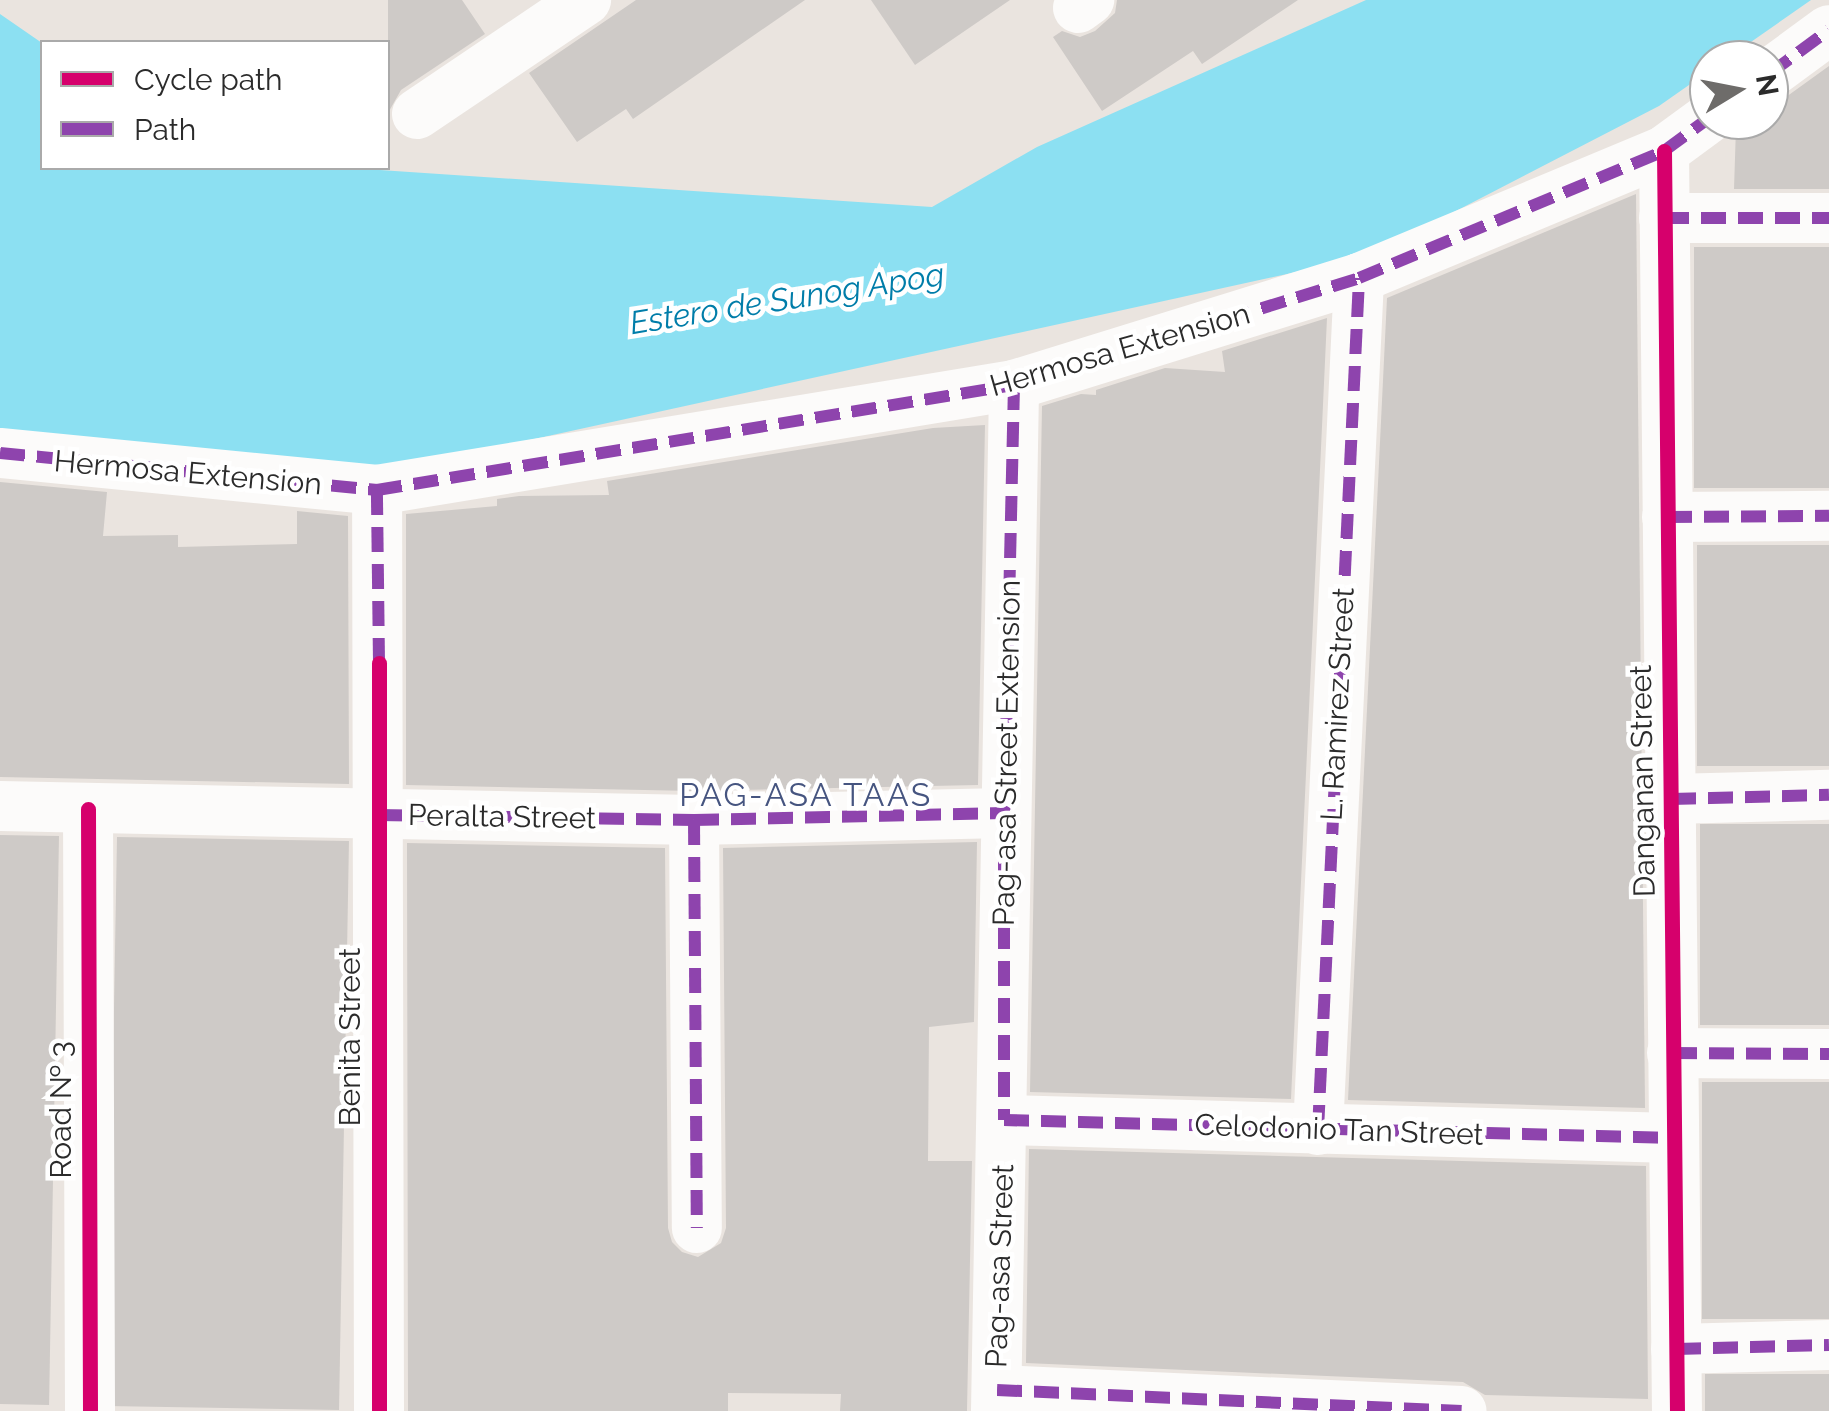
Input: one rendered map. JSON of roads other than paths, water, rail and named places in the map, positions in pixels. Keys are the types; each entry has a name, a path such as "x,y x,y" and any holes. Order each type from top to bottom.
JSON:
{"street":[{"path":"417,114 586,0"},
{"path":"1789,59 1829,30"},
{"name":"Hermosa Extension","path":"0,454 46,462 378,490 1014,385 1359,278 1664,151 1689,133"},
{"name":"Danganan Street","path":"1664,151 1677,1411"},
{"path":"1664,218 1829,218"},
{"name":"L. Ramirez Street","path":"1318,1130 1359,278"},
{"name":"Pag-asa Street Extension","path":"1004,1120 1004,813 1014,385"},
{"name":"Benita Street","path":"378,490 379,1411"},
{"path":"1667,517 1829,516"},
{"path":"1670,799 1829,795"},
{"name":"Peralta Street","path":"0,806 694,820 1004,813"},
{"name":"Road № 3","path":"88,809 90,1411"},
{"path":"694,820 698,1228"},
{"path":"1672,1052 1829,1054"},
{"name":"Celodonio Tan Street","path":"1004,1120 1674,1138"},
{"name":"Pag-asa Street","path":"997,1401 1004,1120"},
{"path":"1676,1349 1829,1345"},
{"path":"997,1401 1462,1411"}],"water":[{"name":"Estero de Sunog Apog","path":"1366,0 1811,0 1754,40 1689,40 1689,85 1659,106 1369,256 402,468 0,430 0,14 40,42 40,170 380,170 932,207 1037,147"}],"district":[{"name":"PAG-ASA TAAS","path":"806,795"}]}
